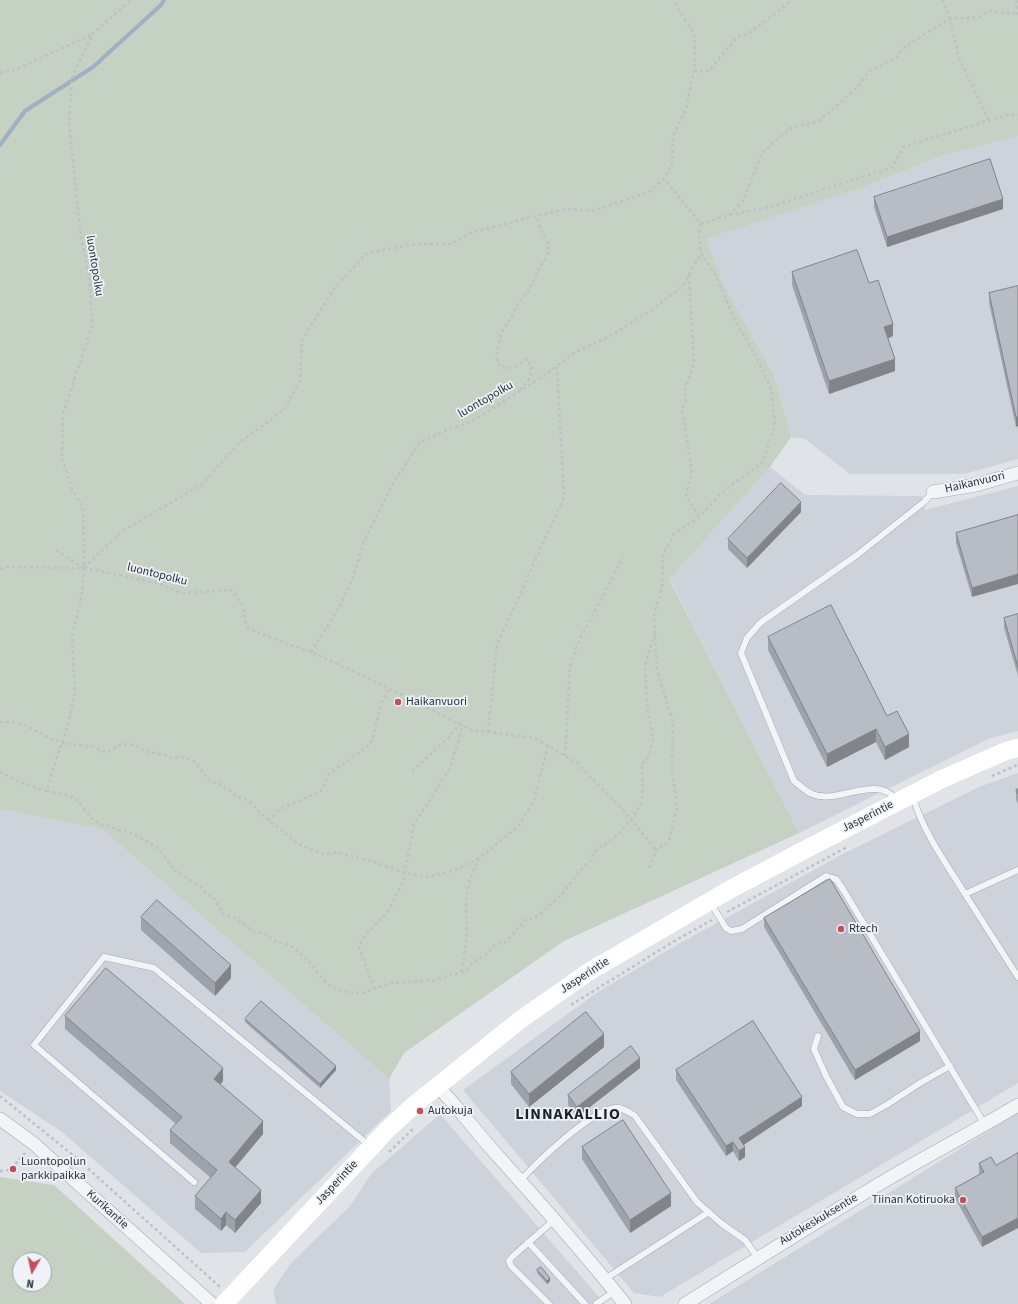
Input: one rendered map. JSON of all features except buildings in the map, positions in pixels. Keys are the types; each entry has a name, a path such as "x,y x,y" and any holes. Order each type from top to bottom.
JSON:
{"main road":[{"name":"Jasperintie","path":"227,1300 378,1152 387,1130 414,1104 520,1020 590,971 710,901 940,780 1018,748"}],"street":[{"name":"Haikanvuori","path":"933,492 976,485 1018,473"},
{"path":"437,1086 625,1304"},
{"name":"Autokeskuksentie","path":"685,1304 887,1180 1018,1105"},
{"name":"Kurikantie","path":"0,1119 33,1144 212,1304"}],"lane":[{"path":"933,492 924,502 857,555 760,623 747,638 741,653 794,781 812,794 826,797 875,788 906,798 917,809 931,837 965,894 1018,977"},
{"path":"965,894 1018,870"},
{"path":"710,901 726,928 731,931 742,929 826,876 836,879 985,1125"},
{"path":"194,1182 34,1045 104,957 154,968 378,1152"},
{"path":"818,1036 814,1049 826,1076 844,1107 857,1114 870,1114 950,1066"},
{"path":"520,1182 540,1160 582,1124 602,1112 616,1108 624,1109 635,1116 697,1202 722,1224 745,1240 758,1258"},
{"path":"604,1279 709,1212"},
{"path":"548,1304 511,1266 509,1261 528,1242 554,1220"},
{"path":"528,1242 585,1304"},
{"path":"596,1304 615,1291"}],"path":[{"name":"luontopolku","path":"131,0 93,33 72,78 69,123 81,238 90,281 92,326 63,414 62,459 72,490 83,508 84,568 157,583 181,592 232,590 242,605 247,627 263,635 311,652 340,606 353,578 364,542 394,482 420,442 444,431 471,422 518,392 574,353 608,337 651,311 683,286 701,254"},
{"path":"47,791 67,729 75,691 72,637 82,594 84,568 122,531 200,486 239,443 285,409 300,381 302,340 336,286 368,252 416,244 452,244 470,233 536,216 566,210 594,211 649,192 664,178 672,163 672,136 686,109 695,65 694,34 673,0"},
{"path":"694,71 709,71 738,36 746,35 792,0"},
{"path":"942,0 950,19 959,58 989,121"},
{"path":"729,214 743,200 762,153 792,127 818,122 856,89 870,70 894,58 906,46 950,19 979,17 989,11 1018,14 1016,0"},
{"path":"0,73 17,69 93,33"},
{"path":"701,224 729,214 773,206 893,167 903,147 1007,115 1018,115"},
{"path":"648,868 656,850 669,841 677,807 672,771 673,722 657,670 654,615 662,587 663,554 674,534 699,517 721,493 762,463 775,425 771,388 752,349 736,322 715,274 701,254 699,237 701,224 664,178"},
{"path":"518,392 530,378 532,366 526,359 515,367 504,368 497,363 497,353 501,333 518,303 529,291 538,269 548,256 549,244 542,232 536,216"},
{"path":"689,275 694,363 686,390 686,401 682,410 692,472 686,495 699,517"},
{"path":"488,732 497,645 564,497 556,366"},
{"path":"56,550 84,568"},
{"path":"565,756 570,667 578,643 624,557"},
{"path":"0,569 7,567 84,568"},
{"path":"0,772 17,781 47,791 70,796 77,800 91,818 100,824 134,834 155,846 165,856 174,870 199,885 206,893 213,897 224,915 236,918 254,932 266,934 275,941 290,945 306,958 326,983 335,989 360,994 391,983 436,980 464,972 473,962 488,954 494,945 506,942 525,920 535,918 562,894 579,872 592,860 592,855 598,847 610,841 631,819 638,808 643,791 642,764 649,756 653,741 647,704 645,665 655,632"},
{"path":"311,652 389,688 471,730 535,738 577,763 631,819 656,850"},
{"path":"269,821 280,809 321,791 328,775 371,744 382,702 389,688"},
{"path":"0,722 25,725 46,737 62,743 95,747 104,752 126,744 135,746 144,752 165,755 172,758 184,757 195,762 210,781 222,785 237,796 252,803 269,821 298,844 323,854 336,852 371,861 405,873 428,877 453,871 480,858 519,825 534,800 548,746"},
{"path":"412,771 461,724"},
{"path":"374,989 359,947 362,939 389,910 403,882 414,824 450,768 461,724"},
{"path":"990,776 1018,765"},
{"path":"568,1006 676,940 849,846"},
{"path":"461,972 467,926 467,892 474,867 480,858"},
{"path":"0,1096 74,1156 227,1300"},
{"path":"378,1152 415,1126"},
{"path":"0,1171 10,1170 33,1144"}],"shaded area":[{"path":"1018,136 1018,459 964,474 850,474 805,439 791,437 774,375 724,285 706,239 864,187 941,156"},
{"path":"770,467 805,495 922,496 925,510 1018,486 1018,731 988,739 799,833 669,578"},
{"path":"1018,773 1018,1083 660,1297 634,1293 463,1090 598,992 682,942 843,854 979,787"},
{"path":"0,809 102,829 389,1079 391,1111 245,1252 201,1253 62,1132 0,1091"},
{"path":"1018,1113 1018,1304 709,1304"},
{"path":"440,1114 605,1304 276,1304 273,1290 291,1263 350,1206 371,1174"}],"green space":[{"path":"0,0 1018,0 1018,136 941,156 864,187 706,239 724,285 774,375 791,437 770,467 669,579 799,833 564,941 404,1053 389,1079 102,829 0,809"},
{"path":"0,1177 54,1185 185,1304 0,1304"}],"waterway":[{"path":"0,145 25,111 93,67 161,5 164,0"}],"place":[{"name":"Haikanvuori","path":"398,702"},
{"name":"Rtech","path":"841,929"},
{"name":"Autokuja","path":"420,1111"},
{"name":"Luontopolun parkkipaikka","path":"13,1169"},
{"name":"Tiinan Kotiruoka","path":"963,1200"}],"district":[{"name":"LINNAKALLIO","path":"568,1115"}]}
